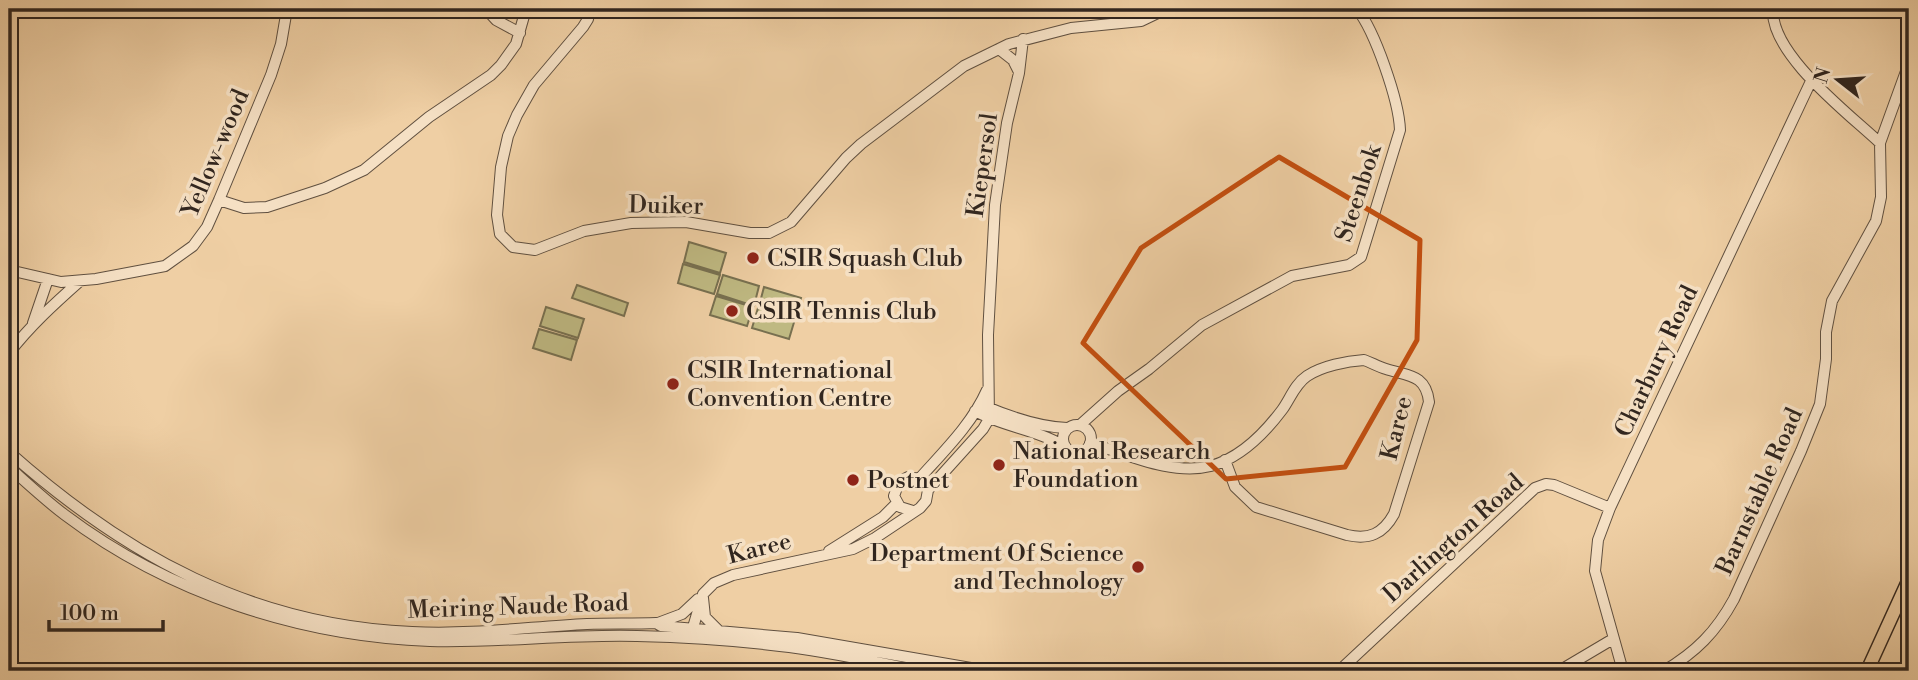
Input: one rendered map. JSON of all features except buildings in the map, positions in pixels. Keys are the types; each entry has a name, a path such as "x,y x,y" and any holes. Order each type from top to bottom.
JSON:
{"main road":[{"path":"1867,671 1909,579"}],"street":[{"name":"Yellow-wood","path":"9,270 48,279 80,281 154,269 173,261 198,240 219,200 276,61 287,9"},
{"path":"486,9 496,20 520,33"},
{"path":"219,200 244,208 267,207 325,188 364,170 429,117 491,75 510,54 520,33 526,9"},
{"name":"Duiker","path":"590,9 583,27 534,85 510,130 503,155 497,215 500,234 513,247 535,250 584,231 631,223 686,222 750,233 776,231 791,222 861,144 964,66 1023,39"},
{"path":"1023,39 1071,28 1141,21 1166,9"},
{"name":"Steenbok","path":"1084,428 1097,410 1187,335 1244,300 1292,276 1349,265 1361,257 1400,130 1390,86 1367,25 1357,9"},
{"path":"1773,9 1774,25 1788,54 1880,143"},
{"name":"Kiepersol","path":"984,411 995,205 1023,39"},
{"path":"999,49 1013,60 1019,73"},
{"name":"Barnstable Road","path":"1664,671 1688,657 1723,619 1801,452 1819,404 1832,301 1876,221 1880,208 1880,143 1909,63"},
{"name":"Charbury Road","path":"1623,671 1595,571 1598,540 1610,508 1812,79"},
{"path":"9,353 33,323 48,279"},
{"path":"33,323 45,316 80,281"},
{"name":"Karee","path":"1090,443 1158,464 1179,467 1212,466 1259,438 1282,410 1294,389 1308,376 1329,367 1364,360 1419,379 1428,393 1429,402 1394,514 1387,526 1376,534 1359,538 1256,507 1235,487 1225,460"},
{"path":"984,411 1038,424 1084,428 1090,443 1084,451 1069,451 1038,433 984,411"},
{"path":"919,479 984,411"},
{"path":"928,490 919,479 908,477 899,482 894,496 904,509 914,510 924,504 928,490 976,438 984,411"},
{"path":"1064,446 1063,436 1067,428"},
{"name":"Meiring Naude Road","path":"9,452 61,496 109,531 197,581 284,613 356,627 424,632 471,633 587,624 656,623 691,633 921,671"},
{"name":"Meiring Naude Road","path":"9,467 65,515 131,557 202,592 276,618 352,634 432,641 718,630 797,638 988,671"},
{"name":"Darlington Road","path":"1339,671 1535,488 1546,484 1553,485 1610,508"},
{"name":"Karee","path":"824,554 868,528 897,503"},
{"name":"Karee","path":"656,623 685,613 713,583 724,577 853,549 876,538 914,510"},
{"path":"868,528 876,538"},
{"path":"691,633 703,594"},
{"path":"703,594 705,617 718,630"},
{"path":"1559,671 1613,639"}],"highlighted area":[{"path":"1279,157 1420,240 1417,340 1345,467 1226,479 1083,343 1141,248"}],"shaded area":[{"name":"CSIR Tennis Club","path":"689,242 726,253 720,273 684,262"},
{"name":"CSIR Tennis Club","path":"683,264 720,275 714,294 678,283"},
{"name":"CSIR Tennis Club","path":"723,275 759,286 754,306 717,294"},
{"path":"577,285 628,303 624,316 572,298"},
{"name":"CSIR Tennis Club","path":"764,287 801,298 796,317 759,306"},
{"name":"CSIR Tennis Club","path":"716,296 753,307 747,326 710,315"},
{"path":"546,307 584,319 578,338 540,326"},
{"name":"CSIR Tennis Club","path":"758,308 795,319 789,339 752,328"},
{"path":"539,329 577,340 571,360 533,348"}],"place":[{"name":"CSIR Squash Club","path":"753,258"},
{"name":"CSIR Tennis Club","path":"732,311"},
{"name":"CSIR International Convention Centre","path":"673,384"},
{"name":"National Research Foundation","path":"999,465"},
{"name":"Postnet","path":"853,480"},
{"name":"Department Of Science and Technology","path":"1138,567"}]}
